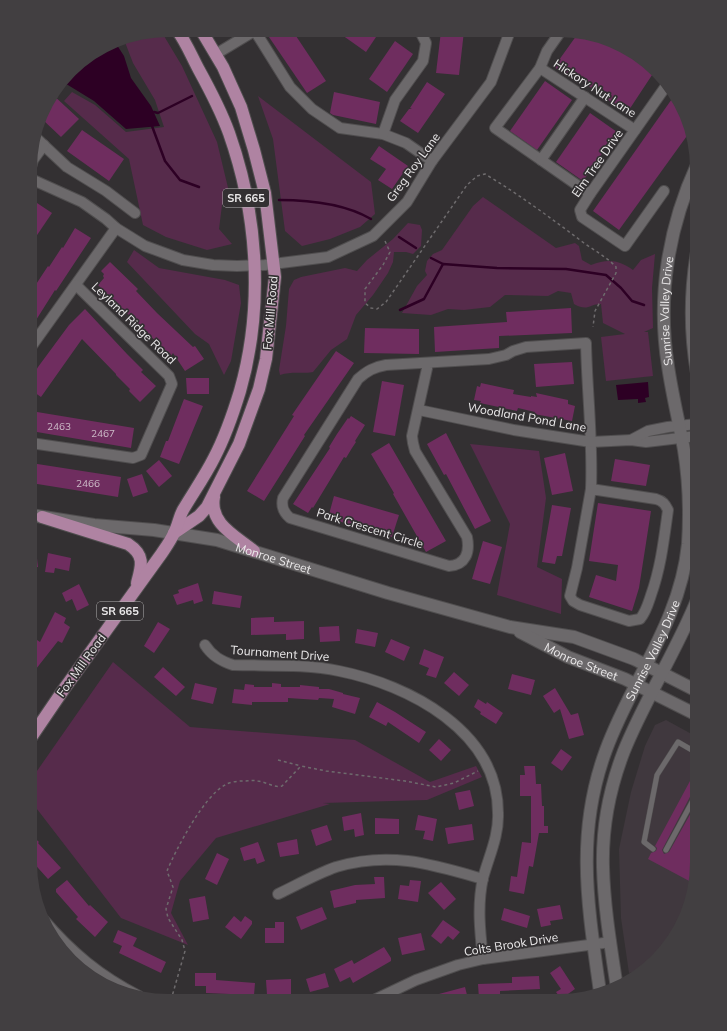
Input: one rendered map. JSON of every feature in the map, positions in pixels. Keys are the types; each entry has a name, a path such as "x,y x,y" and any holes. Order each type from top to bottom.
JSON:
{"main road":[{"name":"Fox Mill Road","path":"174,533 199,516 206,507 239,444 259,389 266,359 275,277 264,265 250,218 243,181 229,132 211,92 182,37"},
{"name":"Fox Mill Road","path":"37,729 134,591 162,554 174,533 182,512 214,458 233,413 247,365 256,296 264,265 265,193 241,107 216,54 205,37"},
{"name":"Sunrise Valley Drive","path":"599,987 593,944 586,874 586,848 590,814 596,783 616,726 661,637 672,611 681,583 686,557 688,533 688,494 686,466 666,353 664,291 670,248 676,220 690,181"},
{"path":"215,492 213,511 217,520 254,551"},
{"path":"37,516 128,544 135,549 141,560 134,591"},
{"name":"Monroe Street","path":"37,516 94,525 174,533 217,540 396,595 510,627 574,637 625,655 690,688"},
{"name":"Sunrise Valley Drive","path":"616,981 603,867 604,839 608,810 615,779 624,752 690,616"},
{"name":"Monroe Street","path":"510,627 568,657 637,684 690,711"}],"street":[{"path":"216,54 246,37"},
{"path":"260,37 290,87 312,109 340,128 383,134 406,143 432,161"},
{"path":"383,134 395,100 423,61 426,43 423,37"},
{"name":"Greg Roy Lane","path":"37,182 82,202 116,228 145,246 183,260 213,265 237,266 264,265 328,257 373,236 407,202 432,161 491,82 508,37"},
{"path":"557,37 547,51 540,68 495,128 590,194"},
{"name":"Hickory Nut Lane","path":"540,68 635,130"},
{"name":"Elm Tree Drive","path":"664,89 580,210 582,217 625,246 664,192"},
{"path":"541,160 585,97"},
{"path":"40,141 67,167 106,191 135,212"},
{"path":"38,153 44,145"},
{"name":"Leyland Ridge Road","path":"37,339 116,228"},
{"name":"Leyland Ridge Road","path":"37,444 133,458 141,455 172,384 169,376 76,285"},
{"name":"Park Crescent Circle","path":"428,364 412,436 413,443 415,451 467,537 468,545 466,556 462,562 456,566 449,566 290,518 286,514 282,504 282,498 358,379 370,369 378,366 489,359 506,355 526,347 586,343 587,392 591,442"},
{"name":"Woodland Pond Lane","path":"418,410 514,430 591,442 631,440 646,442 680,431"},
{"path":"680,431 690,427"},
{"path":"680,431 690,434"},
{"path":"590,489 656,499 666,504 668,510 657,578 645,613 640,619 629,621 580,605 573,601 570,596 577,568 590,489 591,442"},
{"name":"Tournament Drive","path":"205,645 215,657 233,665 338,670 365,677 396,688 421,701 444,716 462,731 473,743 488,766 495,787 498,813 495,842 483,879 480,898 479,916 483,959"},
{"path":"278,894 317,875 336,868 355,862 375,860 395,859 415,861 483,879"},
{"name":"Colts Brook Drive","path":"387,994 434,973 483,959 611,942"},
{"path":"64,943 112,982"}],"lane":[{"path":"653,849 644,842 657,775 678,742 690,748"},
{"path":"666,850 690,806"}],"path":[{"path":"385,241 390,252 388,259 365,289 365,303 371,308 376,309 386,302 467,185 477,176 485,174 553,219 585,244 611,260 616,267 616,273 595,311 593,327"},
{"path":"278,760 326,771 406,781 436,787 454,783 488,766"},
{"path":"174,994 185,951 182,940 168,918 166,909 173,887 167,871 176,850 204,806 225,784 241,781 259,781 278,787 282,786 301,766"}],"shaded area":[{"path":"165,37 182,66 217,142 230,196 222,205 219,229 232,244 207,250 166,237 143,225 129,159 64,101 72,92 95,105 126,132 164,127 155,100 133,63 126,44"},
{"path":"118,47 124,56 131,78 151,106 160,126 126,129 94,101 67,84 81,69 110,50"},
{"path":"258,96 371,182 375,214 360,227 330,239 302,246 285,231 273,139"},
{"path":"483,197 556,248 575,243 579,246 582,260 591,265 612,261 628,266 633,270 641,260 655,254 652,288 653,328 644,332 648,332 653,376 606,381 601,337 625,334 603,323 601,304 586,308 579,306 574,304 571,293 558,291 548,296 505,295 490,307 464,310 448,309 431,315 402,313 417,286 427,275 425,271 427,261 433,254 442,250 473,206"},
{"path":"408,223 420,225 422,230 421,246 413,254 406,252 394,252 393,262 388,273 373,295 356,315 347,339 331,350 313,372 280,375 279,370 286,326 289,289 294,280 301,277 345,268 357,271 367,260 393,239"},
{"path":"134,250 159,268 225,280 239,285 241,303 231,361 224,375 209,344 195,334 127,262"},
{"path":"648,382 649,397 645,398 646,402 638,403 638,399 618,400 616,385"},
{"path":"470,444 539,451 546,498 537,567 562,579 561,614 497,595 510,524"},
{"path":"113,662 190,727 355,740 430,782 476,766 482,777 427,800 323,803 330,804 216,838 180,881 171,913 188,945 121,918 37,809 37,771"},
{"path":"666,720 690,733 690,872 683,905 677,921 668,936 658,950 646,962 629,973 621,918 619,849 631,792 645,746 655,725"}],"building":[{"path":"269,37 297,37 326,81 307,93"},
{"path":"345,37 376,37 366,52"},
{"path":"440,37 463,37 459,75 436,73"},
{"path":"576,38 601,44 617,50 646,69 652,75 627,113 573,75 571,78 554,67"},
{"path":"395,41 413,54 387,92 369,79"},
{"path":"545,81 572,100 537,150 510,131"},
{"path":"427,82 445,94 418,133 400,121 409,109 412,109 410,108"},
{"path":"334,92 380,102 376,124 333,115 330,113"},
{"path":"57,98 79,119 61,137 45,122"},
{"path":"671,100 677,110 686,137 619,230 593,211"},
{"path":"590,113 617,132 583,181 556,162"},
{"path":"82,130 124,159 109,181 67,151"},
{"path":"379,146 408,166 392,189 378,180 386,169 370,159"},
{"path":"37,203 52,213 37,235"},
{"path":"75,228 91,238 37,318 37,283 62,247 63,248"},
{"path":"110,262 138,289 136,291 157,313 193,347 195,346 204,359 185,371 173,353 171,356 98,285 104,278 104,274 101,271"},
{"path":"571,308 572,333 499,336 499,348 435,352 434,327 507,322 506,312"},
{"path":"85,309 143,370 141,372 156,386 140,402 129,391 130,389 82,339 41,397 37,394 37,369 69,325"},
{"path":"365,328 419,329 419,354 364,353"},
{"path":"336,351 354,363 304,435 305,436 264,501 247,491 294,416 292,415"},
{"path":"572,362 574,384 536,387 534,364"},
{"path":"186,378 209,378 209,394 187,394"},
{"path":"382,381 404,385 395,436 373,432"},
{"path":"481,383 514,390 513,394 537,397 536,393 568,400 568,404 575,406 572,421 534,414 535,412 518,408 517,411 480,403 481,401 474,400 477,386 480,387"},
{"path":"184,399 203,406 179,464 160,457 166,441 168,441"},
{"path":"37,412 134,428 131,448 37,432"},
{"path":"351,416 365,425 346,458 344,457 313,508 312,507 308,513 293,504 330,448 329,447 337,434"},
{"path":"446,433 491,521 475,529 446,474 444,475 427,444"},
{"path":"389,443 446,541 426,552 371,454"},
{"path":"565,453 573,491 552,495 544,458"},
{"path":"615,459 650,465 646,486 611,481"},
{"path":"159,460 172,476 159,487 146,471"},
{"path":"37,464 121,477 118,497 37,484"},
{"path":"142,474 148,492 133,497 127,479"},
{"path":"334,496 399,515 392,537 328,518"},
{"path":"598,503 651,511 639,588 632,611 589,597 596,575 616,581 618,565 589,561"},
{"path":"552,505 571,508 562,556 557,556 555,564 542,562"},
{"path":"483,541 502,547 490,584 472,579"},
{"path":"48,553 71,558 69,571 55,568 54,573 45,572"},
{"path":"198,583 203,601 194,604 193,600 177,605 173,595 179,593 178,590"},
{"path":"79,584 89,605 77,611 72,599 66,602 62,593"},
{"path":"214,591 242,596 240,608 212,604"},
{"path":"55,612 66,618 64,623 70,627 62,643 58,641 37,668 37,640 40,642"},
{"path":"274,617 274,622 304,621 304,639 286,640 286,634 251,635 251,618"},
{"path":"158,622 170,629 154,653 144,646"},
{"path":"339,626 340,641 320,642 319,627"},
{"path":"357,629 378,633 375,647 355,643"},
{"path":"391,639 410,647 404,661 385,652"},
{"path":"424,649 444,657 436,678 426,675 429,668 419,664"},
{"path":"163,667 185,687 176,696 154,677"},
{"path":"454,672 469,685 459,696 444,683"},
{"path":"512,674 535,680 531,695 508,689"},
{"path":"195,683 217,688 213,704 191,699"},
{"path":"272,683 281,684 281,687 300,687 300,685 319,687 319,689 329,689 360,698 355,714 332,707 334,699 319,698 318,700 288,698 288,702 252,702 252,705 232,703 234,689 244,690 245,684 254,685 254,687 272,687"},
{"path":"555,688 571,715 578,713 584,735 569,739 560,709 554,713 543,696"},
{"path":"478,699 486,704 487,702 503,713 496,724 480,714 481,712 474,707"},
{"path":"377,702 426,732 419,743 388,722 386,726 369,717"},
{"path":"439,739 451,750 441,761 429,750"},
{"path":"561,749 572,757 562,771 551,763"},
{"path":"524,766 535,766 536,784 541,784 542,806 544,806 544,826 548,826 548,833 539,833 533,867 529,866 524,894 509,891 511,876 517,877 522,842 531,843 531,796 520,796 520,775 525,775"},
{"path":"690,781 690,797 662,850 664,854 669,852 690,814 690,872 688,881 648,859 651,853 656,851 657,848 655,846"},
{"path":"470,790 474,806 459,810 455,793"},
{"path":"361,813 364,835 355,837 354,829 344,831 342,817"},
{"path":"418,815 437,819 433,841 423,839 425,831 415,830"},
{"path":"375,818 399,819 399,834 375,834"},
{"path":"472,824 474,840 448,844 445,828"},
{"path":"327,825 332,840 316,846 311,830"},
{"path":"297,839 299,854 280,857 277,843"},
{"path":"37,840 61,868 48,879 37,867"},
{"path":"258,842 265,861 257,864 255,858 244,861 240,848"},
{"path":"217,853 229,859 217,885 205,879"},
{"path":"374,877 384,877 385,898 356,900 356,903 334,908 330,891 355,885 375,884"},
{"path":"67,880 89,906 90,905 108,922 95,937 76,919 78,917 56,892 56,889"},
{"path":"410,880 421,881 418,902 398,899 400,885 409,886"},
{"path":"441,882 456,899 444,910 428,893"},
{"path":"205,896 209,919 193,922 189,899"},
{"path":"560,905 563,919 550,921 551,925 541,927 537,909"},
{"path":"322,907 327,919 301,930 296,917"},
{"path":"504,908 530,916 527,928 501,920"},
{"path":"234,916 241,922 245,916 252,921 252,924 241,939 225,927"},
{"path":"443,920 460,932 453,940 448,936 441,944 431,936"},
{"path":"275,922 284,922 284,943 265,943 265,928 275,928"},
{"path":"118,930 137,938 133,946 166,962 161,973 119,953 122,946 113,942"},
{"path":"421,933 425,950 402,955 398,938"},
{"path":"384,947 391,958 391,961 353,983 350,977 340,982 334,969 352,960 354,964"},
{"path":"560,966 575,989 568,994 557,994 556,992 561,989 550,973"},
{"path":"195,973 216,973 216,980 255,983 254,994 206,993 206,986 195,986"},
{"path":"325,973 329,987 310,992 306,979"},
{"path":"539,976 540,989 500,991 500,994 479,994 478,984 512,983 512,977"},
{"path":"291,979 291,994 267,994 266,980"},
{"path":"465,987 467,994 439,994"}],"waterway":[{"path":"154,112 158,113 192,96"},
{"path":"152,126 165,161 180,180 199,187"},
{"path":"279,200 314,202 338,206 371,219"},
{"path":"399,237 416,248"},
{"path":"431,258 443,264"},
{"path":"400,310 424,299 443,264 497,268 566,269 606,275 621,288 632,301 644,305"}]}
